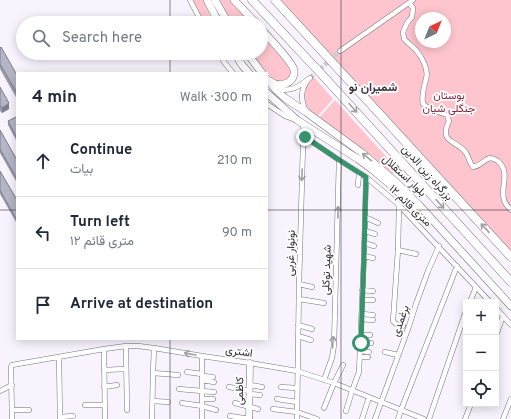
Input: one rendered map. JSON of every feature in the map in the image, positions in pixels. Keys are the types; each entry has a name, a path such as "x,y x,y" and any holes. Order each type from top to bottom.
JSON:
{"highway":[{"name":"بزرگراه زین الدین","path":"252,0 267,16"},
{"name":"بزرگراه زین الدین","path":"275,0 511,257"},
{"name":"بزرگراه زین الدین","path":"268,17 511,282"}],"main road":[{"path":"207,0 215,16"},
{"path":"215,0 224,16"},
{"path":"234,0 249,16"},
{"path":"268,37 291,64 294,71 293,79 288,83 277,85 268,80"},
{"path":"239,60 248,72"},
{"path":"252,60 261,72"},
{"name":"بلوار استقلال","path":"268,80 274,89 294,105 306,112 379,166 419,205 511,306"},
{"name":"بلوار استقلال","path":"268,94 300,123 373,170 392,186 416,209 511,312"},
{"path":"342,149 345,149 348,146 346,141"}],"street":[{"path":"190,0 198,16"},
{"path":"340,51 411,1 413,8 412,17 407,23 403,32 404,39 422,59 426,69 427,77 421,97 423,104 430,110 447,115 449,121 446,127 446,134 450,141 463,149 473,167 478,166 489,158 494,159 504,167 506,175 503,193 504,200 511,210"},
{"path":"223,60 233,72"},
{"path":"274,89 287,90 294,88 310,78 303,89 302,94 303,105 306,112"},
{"path":"268,105 285,116 300,123"},
{"name":"نونوار غربی","path":"297,419 299,284 303,145 305,137 300,123"},
{"path":"305,137 315,132"},
{"name":"۱۲ متری قائم","path":"305,137 366,177 399,205 487,299"},
{"name":"شهید توکلی","path":"324,380 332,358 334,345 339,160"},
{"path":"358,185 359,173"},
{"path":"346,411 359,372 366,177"},
{"name":"برغمدی","path":"399,205 398,250 393,321 396,324 403,326"},
{"path":"365,217 378,223"},
{"path":"365,231 375,234"},
{"path":"364,243 374,246"},
{"name":"برغمدی","path":"375,419 428,271 439,246"},
{"path":"398,250 416,254"},
{"path":"364,256 373,258"},
{"path":"398,419 457,266"},
{"path":"299,284 312,287"},
{"path":"471,299 476,287"},
{"path":"362,290 374,291"},
{"path":"299,299 324,303"},
{"path":"362,300 373,300"},
{"path":"499,311 511,325"},
{"path":"361,319 373,317 362,314"},
{"path":"499,327 503,316"},
{"path":"429,419 463,319"},
{"path":"298,325 312,329"},
{"path":"361,335 370,335"},
{"path":"298,336 311,340"},
{"path":"361,343 371,343"},
{"name":"اشتری","path":"12,385 12,365 104,349 132,346 154,348 298,371 334,383 424,419"},
{"path":"126,348 125,369 127,410"},
{"path":"152,419 152,373 154,348"},
{"path":"104,349 105,419"},
{"path":"360,351 369,355 360,357"},
{"path":"386,352 398,355"},
{"path":"202,356 202,419"},
{"path":"59,357 60,418 73,416"},
{"name":"کاظمی","path":"250,363 250,419"},
{"path":"324,408 343,365"},
{"path":"104,370 125,369"},
{"path":"187,372 214,379"},
{"path":"152,373 178,375"},
{"path":"0,391 12,385 12,419"},
{"path":"104,387 117,385"},
{"path":"229,387 250,390 260,395"},
{"path":"250,390 262,387"},
{"path":"281,387 297,388"},
{"path":"179,389 214,392"},
{"path":"362,419 369,397"},
{"path":"503,419 511,398"},
{"path":"202,399 213,399"},
{"path":"277,399 297,402"},
{"path":"153,401 168,402"},
{"path":"235,403 258,409"},
{"path":"182,404 202,406 216,410"},
{"path":"85,405 104,405"},
{"path":"465,419 470,407"},
{"path":"12,410 29,410"},
{"path":"274,410 297,412 318,419"},
{"path":"230,416 250,419"}],"green space":[{"path":"193,0 203,0 210,16 201,16"},
{"path":"218,0 231,0 246,16 227,16"},
{"name":"بوستان جنگلی شیان","path":"276,0 511,0 511,259"},
{"path":"268,40 291,69 291,74 287,81 276,82 257,60 268,60"},
{"path":"314,77 333,99 317,117 311,112 304,100 306,88"},
{"path":"335,100 400,172 396,174 390,173 319,118"}],"building":[{"path":"1,47 16,73 16,91 0,64"},
{"path":"0,87 9,103 2,108 0,105"},
{"path":"16,117 16,136 8,121"},
{"path":"0,130 16,158 16,177 0,149"},
{"path":"0,171 16,198 16,219 0,190"}],"tunnel":[{"path":"310,78 340,51"}],"district":[{"name":"شمیران نو","path":"373,88"}],"route":[{"path":"305,137 366,177 361,343"}]}
